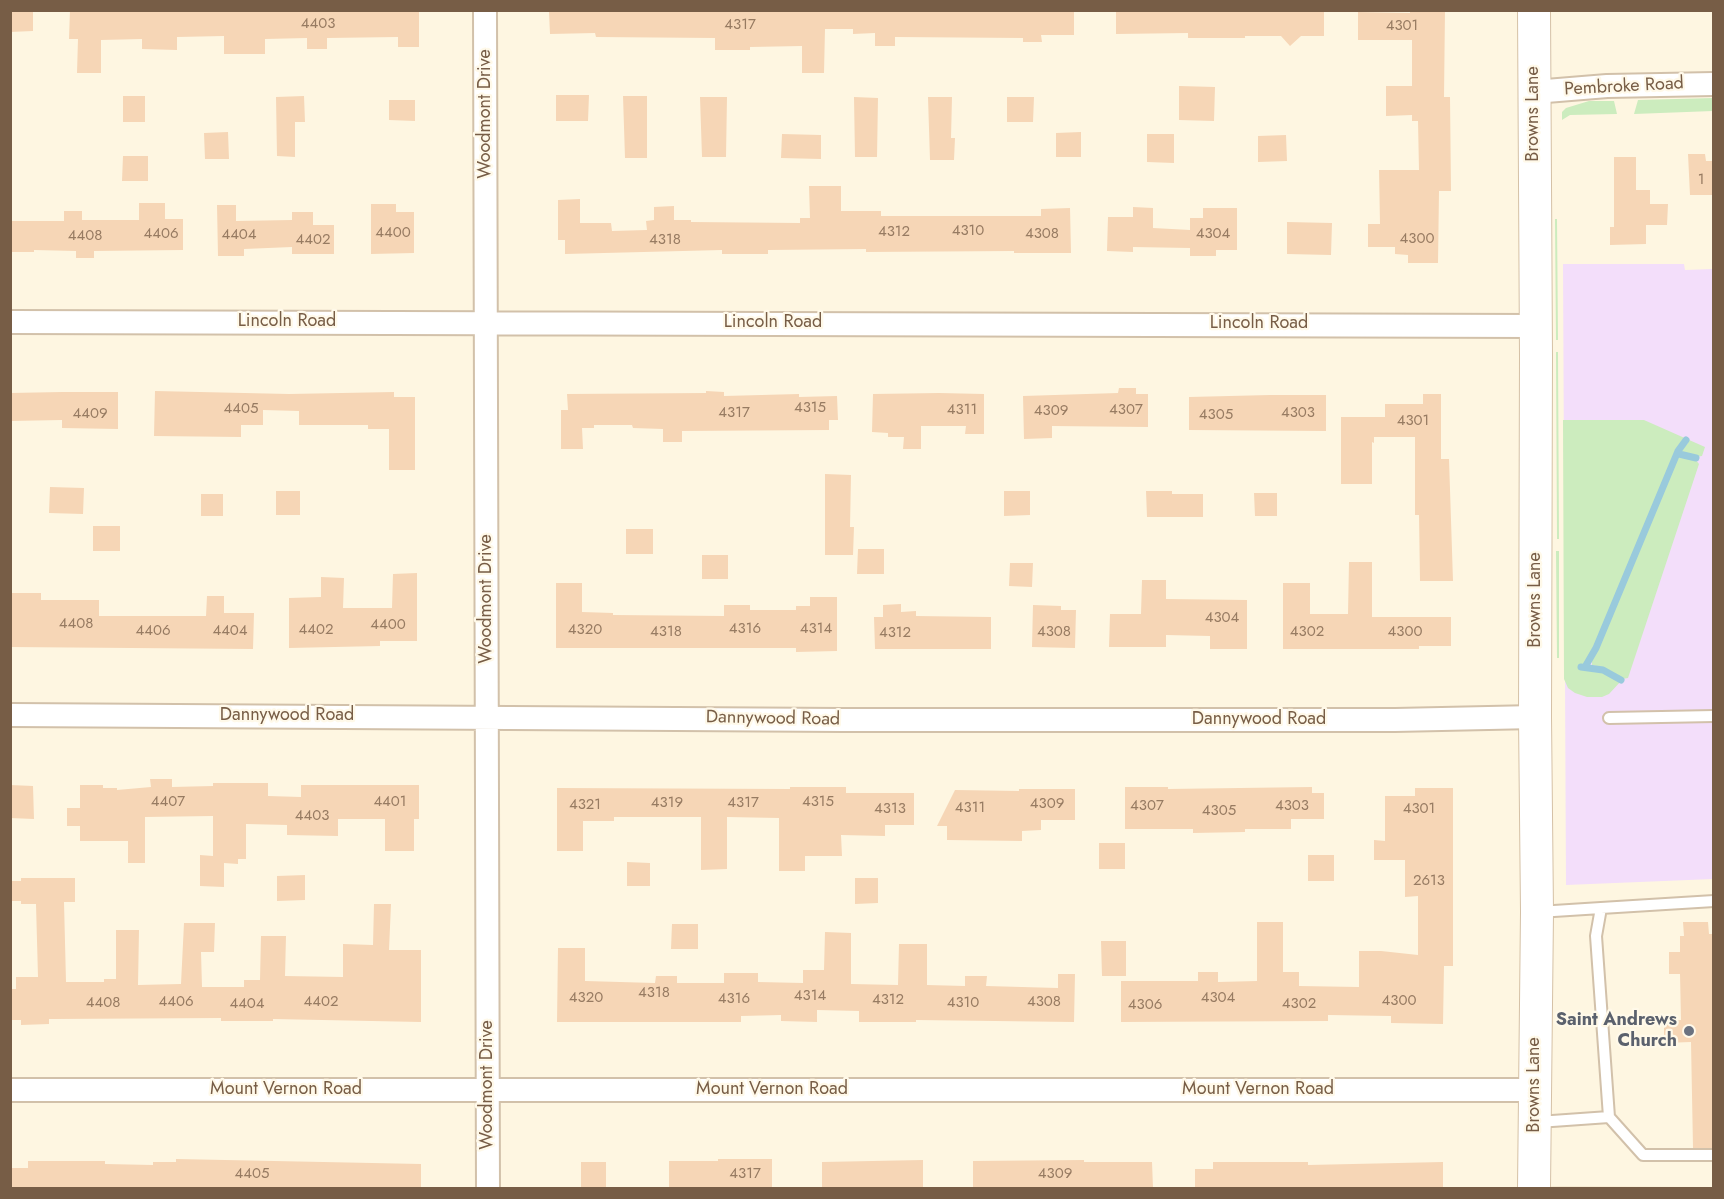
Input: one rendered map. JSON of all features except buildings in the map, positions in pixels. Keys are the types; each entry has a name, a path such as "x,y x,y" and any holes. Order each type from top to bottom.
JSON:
{"street":[{"name":"Woodmont Drive","path":"485,10 488,1188"},
{"name":"Browns Lane","path":"1534,10 1537,912 1534,1188"},
{"name":"Pembroke Road","path":"1534,92 1713,84"},
{"name":"Lincoln Road","path":"10,322 1536,326"},
{"name":"Dannywood Road","path":"10,715 842,720 1395,720 1535,717"},
{"name":"Mount Vernon Road","path":"10,1089 1534,1090"}],"lane":[{"path":"1609,717 1713,716"},
{"path":"1537,912 1713,901"},
{"path":"1601,908 1596,936 1609,1117 1643,1155 1713,1155"},
{"path":"1534,1122 1609,1117"}],"shaded area":[{"path":"1563,264 1684,264 1685,270 1713,269 1713,879 1566,885"},
{"path":"1560,1186 1714,1187 1463,1188"}],"green space":[{"path":"1713,98 1713,111 1634,114 1638,100"},
{"path":"1589,101 1614,101 1617,114 1570,115 1562,120 1562,112 1566,108"},
{"path":"1555,219 1557,219 1558,340 1556,340"},
{"path":"1556,352 1558,352 1559,539 1557,539"},
{"path":"1563,420 1644,420 1705,447 1702,456 1683,454 1680,451 1688,443 1686,439 1682,440 1596,642 1584,664 1580,666 1581,669 1601,671 1621,681 1609,694 1602,697 1587,697 1575,693 1568,688 1564,679"},
{"path":"1678,455 1695,459 1699,464 1628,678 1622,679 1602,667 1592,665 1592,657"},
{"path":"1556,551 1559,551 1559,658 1557,658"}],"waterway":[{"path":"1585,667 1596,648 1678,451 1686,440"},
{"path":"1679,454 1696,458"},
{"path":"1581,667 1603,670 1621,680"}],"place":[{"name":"Saint Andrews Church","path":"1689,1031"}]}
